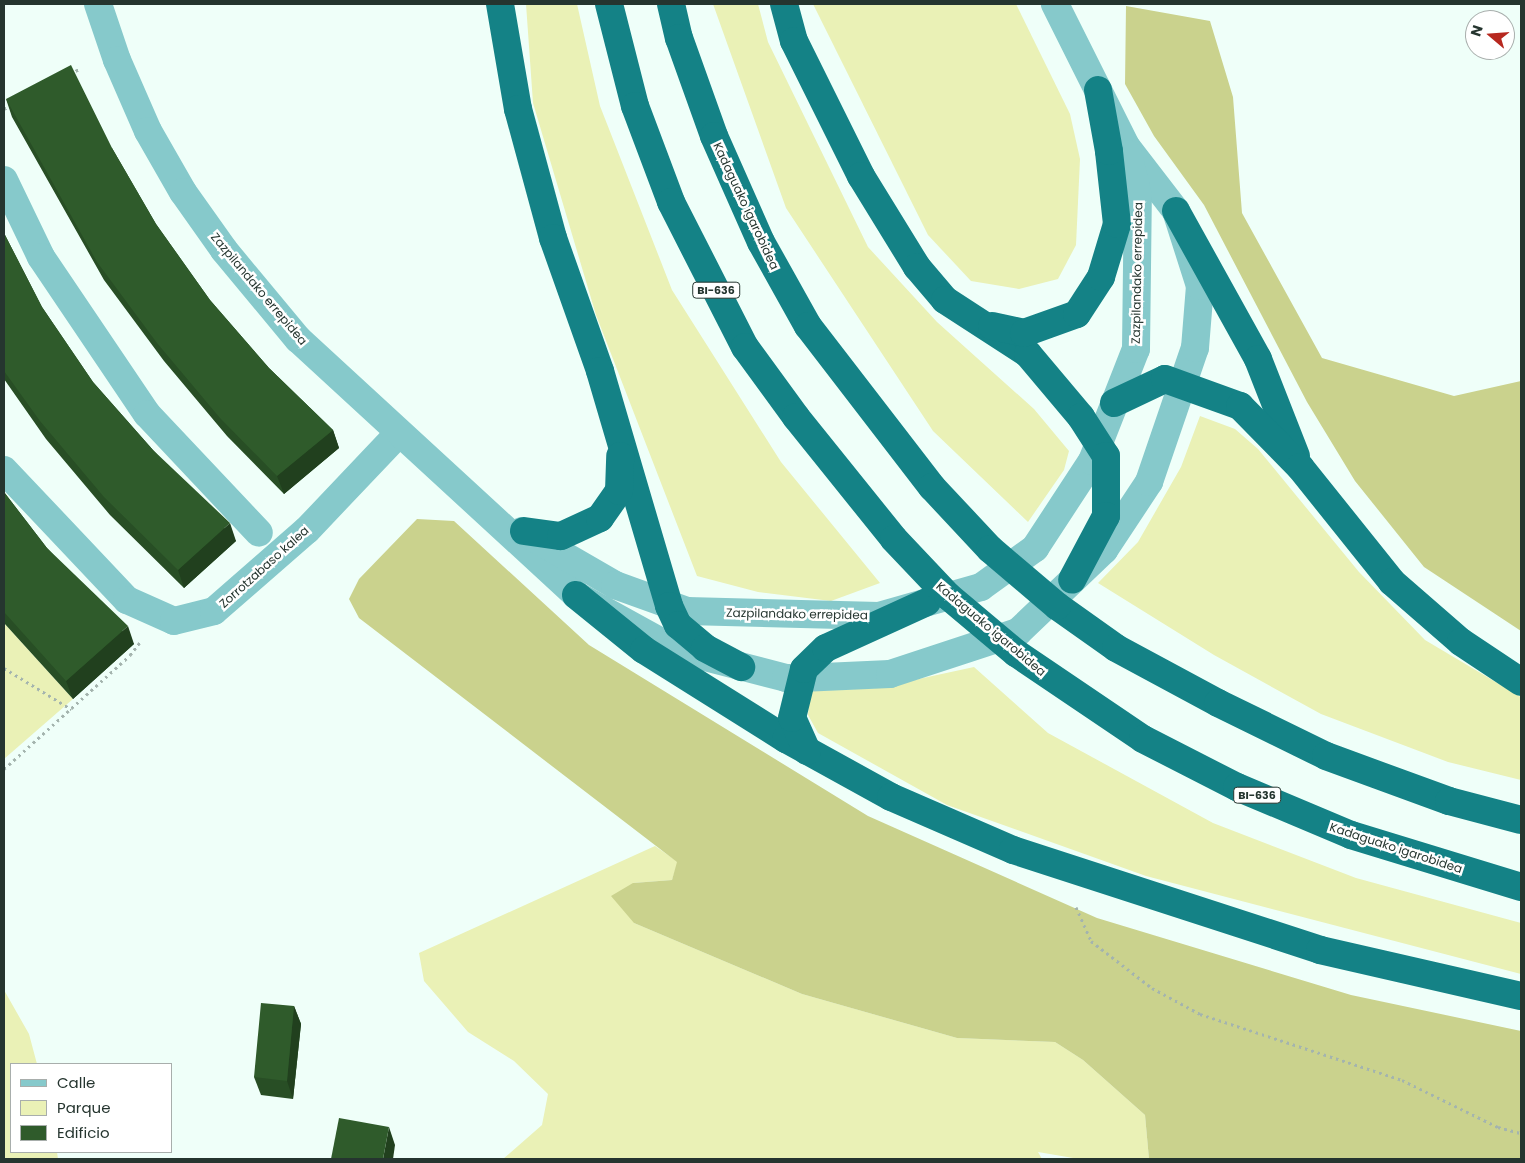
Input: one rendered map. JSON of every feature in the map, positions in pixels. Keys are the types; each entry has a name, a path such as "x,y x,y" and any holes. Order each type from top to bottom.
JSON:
{"highway":[{"path":"500,4 518,109 548,220 620,440 669,606 678,625 705,648 741,667"},
{"name":"Kadaguako igarobidea","path":"609,4 634,106 671,202 745,347 796,417 894,540 948,596 1016,653 1143,739 1237,787 1351,835 1521,888"},
{"name":"Kadaguako igarobidea","path":"671,4 680,38 714,136 761,242 808,326 932,487 990,549 1057,606 1116,648 1218,703 1326,756 1449,800 1521,820"},
{"path":"784,4 794,41 861,176 917,267 945,300 1028,354 1081,417 1106,456 1106,516 1072,580"},
{"path":"984,324 1024,333 1077,314 1101,277 1117,224 1110,152 1098,90"},
{"path":"1176,210 1258,359 1300,467"},
{"path":"1114,403 1165,379 1185,384 1240,406 1300,467 1392,582 1461,642 1521,682"},
{"path":"524,531 562,536 600,518 619,491 620,440"},
{"path":"576,595 644,650 807,751 891,798 1013,850 1320,950 1521,996"},
{"path":"807,751 792,718 804,668 826,648 927,602"}],"street":[{"name":"Zazpilandako errepidea","path":"98,4 117,60 148,131 183,192 224,250 298,339 398,434 576,595 674,649 786,678 890,674 1018,632 1104,550 1149,482 1185,384 1195,348 1200,286 1176,210 1126,146 1055,4"},
{"name":"Zazpilandako errepidea","path":"495,521 524,531 615,585 686,611 879,616 981,588 1035,548 1092,461 1136,349 1138,196 1126,146"},
{"path":"4,180 41,257 147,414 259,533"},
{"name":"Zorrotzabaso kalea","path":"4,470 127,600 174,621 214,611 306,530 398,434"}],"path":[{"path":"62,78 79,69"},
{"path":"4,109 20,100"},
{"path":"4,769 130,655 145,635"},
{"path":"4,668 72,709"},
{"path":"1073,869 1076,909 1091,941 1152,988 1200,1014 1402,1080 1498,1127 1521,1133"}],"green space":[{"path":"526,4 577,4 600,106 672,290 781,462 880,583 831,601 758,592 697,576 596,315 533,103"},
{"path":"713,4 758,4 768,42 868,247 937,322 1034,409 1069,451 1064,470 1028,522 933,431 786,208"},
{"path":"813,4 1016,4 1070,114 1080,159 1076,245 1058,279 1019,289 971,281 928,235"},
{"path":"1126,6 1210,21 1233,97 1242,213 1322,358 1454,396 1521,381 1521,631 1424,567 1355,481 1307,402 1204,205 1154,136 1125,84"},
{"path":"1200,416 1235,429 1258,449 1359,572 1425,640 1521,697 1521,780 1448,762 1321,714 1214,655 1098,583 1138,542 1181,467"},
{"path":"417,519 454,521 589,645 868,816 1097,918 1351,995 1521,1031 1521,1159 1149,1159 1145,1115 1083,1060 1055,1042 957,1038 802,994 634,923 611,896 633,883 672,880 677,862 359,618 349,599 359,579"},
{"path":"4,623 73,699 4,759"},
{"path":"974,667 1048,733 1213,823 1356,878 1521,923 1521,974 1146,876 947,805 818,733 808,715 810,691 877,688"},
{"path":"655,846 678,862 672,880 633,883 634,923 802,994 957,1038 1055,1042 1083,1060 1145,1115 1149,1159 1079,1159 1038,1152 1042,1159 503,1159 542,1125 548,1094 514,1061 468,1032 424,981 419,953"},
{"path":"4,990 29,1034 37,1063 10,1063 10,1153 57,1153 58,1159 4,1159"}],"building":[{"path":"71,65 112,148 156,224 210,300 269,368 333,430 277,476 220,418 157,343 97,262 6,99"},
{"path":"4,233 42,307 93,382 153,450 230,523 178,570 104,497 40,421 4,371"},
{"path":"4,492 47,548 128,626 66,681 4,612"},
{"path":"261,1003 294,1006 287,1081 254,1077"},
{"path":"339,1118 389,1127 383,1159 331,1159"}]}
